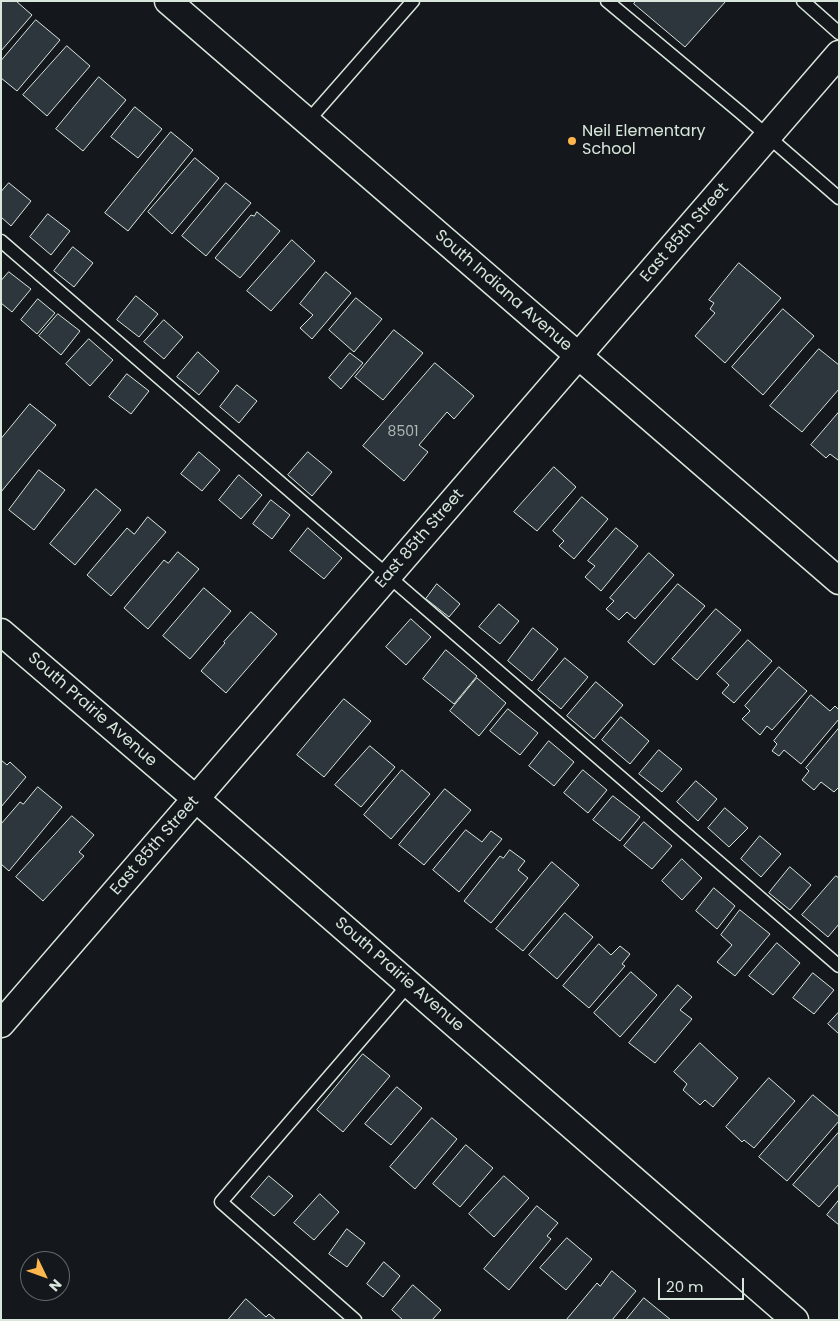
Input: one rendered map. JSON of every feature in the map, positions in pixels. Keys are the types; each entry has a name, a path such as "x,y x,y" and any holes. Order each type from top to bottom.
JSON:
{"street":[{"name":"South Indiana Avenue","path":"168,1 839,582"},
{"name":"East 85th Street","path":"3,1020 839,54"},
{"name":"South Prairie Avenue","path":"1,632 196,798 795,1320"}],"lane":[{"path":"307,122 413,1"},
{"path":"607,1 839,198"},
{"path":"803,1 839,33"},
{"path":"1,241 839,966"},
{"path":"355,1320 220,1202 409,984"}],"building":[{"path":"1,1 16,1 32,15 1,51"},
{"path":"636,1 726,1 685,47 634,4"},
{"path":"36,20 60,40 17,91 1,78 1,61"},
{"path":"67,46 90,66 47,116 23,95"},
{"path":"99,77 126,100 83,151 56,129"},
{"path":"135,107 162,129 138,158 111,137"},
{"path":"171,132 193,150 128,231 105,213"},
{"path":"195,158 219,178 172,234 148,212"},
{"path":"9,183 31,201 11,226 1,217 1,192"},
{"path":"226,183 251,203 206,256 182,236"},
{"path":"257,212 280,231 240,278 215,258 251,215 254,216"},
{"path":"48,214 70,231 51,255 30,237"},
{"path":"292,240 315,261 271,311 247,291"},
{"path":"73,247 93,263 74,287 54,271"},
{"path":"739,263 781,298 725,363 695,336 715,313 710,309 714,303 709,300"},
{"path":"9,272 31,289 12,312 1,303 1,281"},
{"path":"326,272 351,293 312,339 300,328 313,315 300,304"},
{"path":"136,296 158,314 139,337 117,320"},
{"path":"356,298 382,319 354,352 329,330"},
{"path":"38,299 55,313 37,334 21,320"},
{"path":"783,309 814,336 763,395 732,367"},
{"path":"58,314 80,331 61,355 39,336"},
{"path":"164,320 183,337 164,359 144,342"},
{"path":"394,330 423,353 383,400 355,377"},
{"path":"89,339 113,360 90,386 66,364"},
{"path":"819,349 839,365 839,389 802,432 770,406"},
{"path":"198,352 219,371 199,395 177,377"},
{"path":"350,353 363,363 341,389 329,378"},
{"path":"435,363 474,396 454,419 447,412 419,445 428,452 404,481 363,446"},
{"path":"127,374 149,391 131,414 109,397"},
{"path":"237,385 257,401 239,423 220,407"},
{"path":"30,404 56,425 1,492 1,439"},
{"path":"839,412 838,460 830,454 826,458 811,445"},
{"path":"199,452 220,470 202,491 181,474"},
{"path":"308,452 332,472 312,496 288,475"},
{"path":"554,467 576,487 537,531 514,512"},
{"path":"39,470 65,490 34,530 9,510"},
{"path":"239,475 262,495 241,519 219,500"},
{"path":"96,489 121,510 75,565 50,544"},
{"path":"582,497 608,519 574,559 559,546 564,541 553,531"},
{"path":"271,500 290,515 272,539 253,524"},
{"path":"148,517 166,532 111,596 87,575 127,528 134,534"},
{"path":"308,528 342,558 324,579 290,551"},
{"path":"616,528 638,546 601,591 585,577 595,566 588,561"},
{"path":"178,552 199,569 148,629 124,608 164,560 168,563"},
{"path":"649,553 674,575 635,619 627,612 619,620 606,609 614,601 610,598"},
{"path":"437,584 460,604 449,617 426,599"},
{"path":"678,584 705,606 654,665 628,642"},
{"path":"204,588 231,611 190,659 163,636"},
{"path":"499,604 519,621 500,644 479,627"},
{"path":"716,609 741,630 697,680 672,659"},
{"path":"251,612 277,634 226,693 201,671"},
{"path":"411,619 431,637 406,665 386,647"},
{"path":"533,628 558,649 532,681 508,661"},
{"path":"748,640 772,661 734,703 722,693 729,685 717,674"},
{"path":"446,650 477,676 454,704 423,679"},
{"path":"565,658 588,677 561,709 538,690"},
{"path":"779,667 807,691 772,730 767,726 760,735 742,719 750,711 745,706"},
{"path":"477,678 506,703 479,736 450,711"},
{"path":"596,682 623,705 594,739 567,716"},
{"path":"811,695 830,711 835,706 839,710 839,719 801,764 784,750 779,756 772,751 777,744 774,741"},
{"path":"344,699 371,721 324,777 297,755"},
{"path":"508,709 538,733 520,755 490,731"},
{"path":"621,717 649,741 630,764 602,740"},
{"path":"839,728 839,787 834,792 821,782 814,790 802,780 809,771 806,768"},
{"path":"549,741 574,762 554,786 529,766"},
{"path":"370,746 395,767 361,807 335,785"},
{"path":"659,750 682,769 662,792 639,774"},
{"path":"1,760 7,765 10,762 26,777 1,807"},
{"path":"402,770 430,794 391,839 364,815"},
{"path":"583,770 607,790 588,813 564,793"},
{"path":"696,781 717,799 698,821 677,802"},
{"path":"38,787 62,807 9,871 1,864 1,824 20,802 23,804"},
{"path":"445,789 471,810 424,865 399,845"},
{"path":"613,796 640,817 620,841 593,820"},
{"path":"725,808 748,828 729,847 708,828"},
{"path":"72,816 94,835 79,852 84,856 43,901 16,877"},
{"path":"644,822 672,846 652,869 624,846"},
{"path":"466,830 482,842 491,831 502,839 459,892 433,870"},
{"path":"760,836 781,854 761,877 741,859"},
{"path":"510,850 525,861 518,870 528,878 491,923 464,901 500,856 503,858"},
{"path":"682,859 702,878 682,900 662,881"},
{"path":"552,862 579,885 523,951 496,929"},
{"path":"790,867 811,885 790,910 769,893"},
{"path":"836,876 839,878 839,924 828,937 802,915"},
{"path":"714,888 735,906 717,929 696,911"},
{"path":"740,910 770,934 735,976 717,962 732,945 721,935"},
{"path":"565,913 593,937 557,979 529,955"},
{"path":"777,943 800,963 773,995 749,976"},
{"path":"599,944 611,955 620,946 630,954 622,964 625,966 589,1008 563,986"},
{"path":"631,972 657,995 620,1037 594,1013"},
{"path":"813,973 834,990 814,1014 793,998"},
{"path":"678,985 692,997 680,1010 692,1019 655,1063 629,1043"},
{"path":"839,1012 839,1034 828,1024"},
{"path":"700,1043 738,1078 713,1107 705,1100 700,1105 683,1090 687,1084 674,1072"},
{"path":"363,1054 390,1076 343,1132 317,1110"},
{"path":"769,1078 795,1101 754,1148 744,1140 742,1142 726,1127"},
{"path":"397,1087 422,1108 391,1145 365,1124"},
{"path":"813,1095 839,1117 839,1121 787,1181 759,1157"},
{"path":"432,1118 457,1139 415,1189 390,1167"},
{"path":"839,1132 839,1184 819,1207 793,1185"},
{"path":"466,1145 493,1168 460,1207 433,1184"},
{"path":"269,1176 293,1196 274,1216 251,1197"},
{"path":"504,1176 529,1198 494,1237 469,1214"},
{"path":"320,1194 339,1212 314,1240 294,1223"},
{"path":"839,1200 839,1225 827,1215"},
{"path":"537,1206 558,1223 547,1236 551,1239 509,1290 484,1269"},
{"path":"347,1229 365,1243 347,1267 329,1254"},
{"path":"567,1238 592,1259 566,1290 540,1268"},
{"path":"384,1262 400,1276 383,1297 367,1284"},
{"path":"612,1271 636,1291 612,1320 566,1320 597,1283 600,1286"},
{"path":"413,1285 441,1310 432,1320 403,1320 392,1310"},
{"path":"644,1298 671,1320 626,1320"},
{"path":"246,1299 266,1317 269,1314 276,1320 228,1320"}],"place":[{"name":"Neil Elementary School","path":"572,141"}]}
